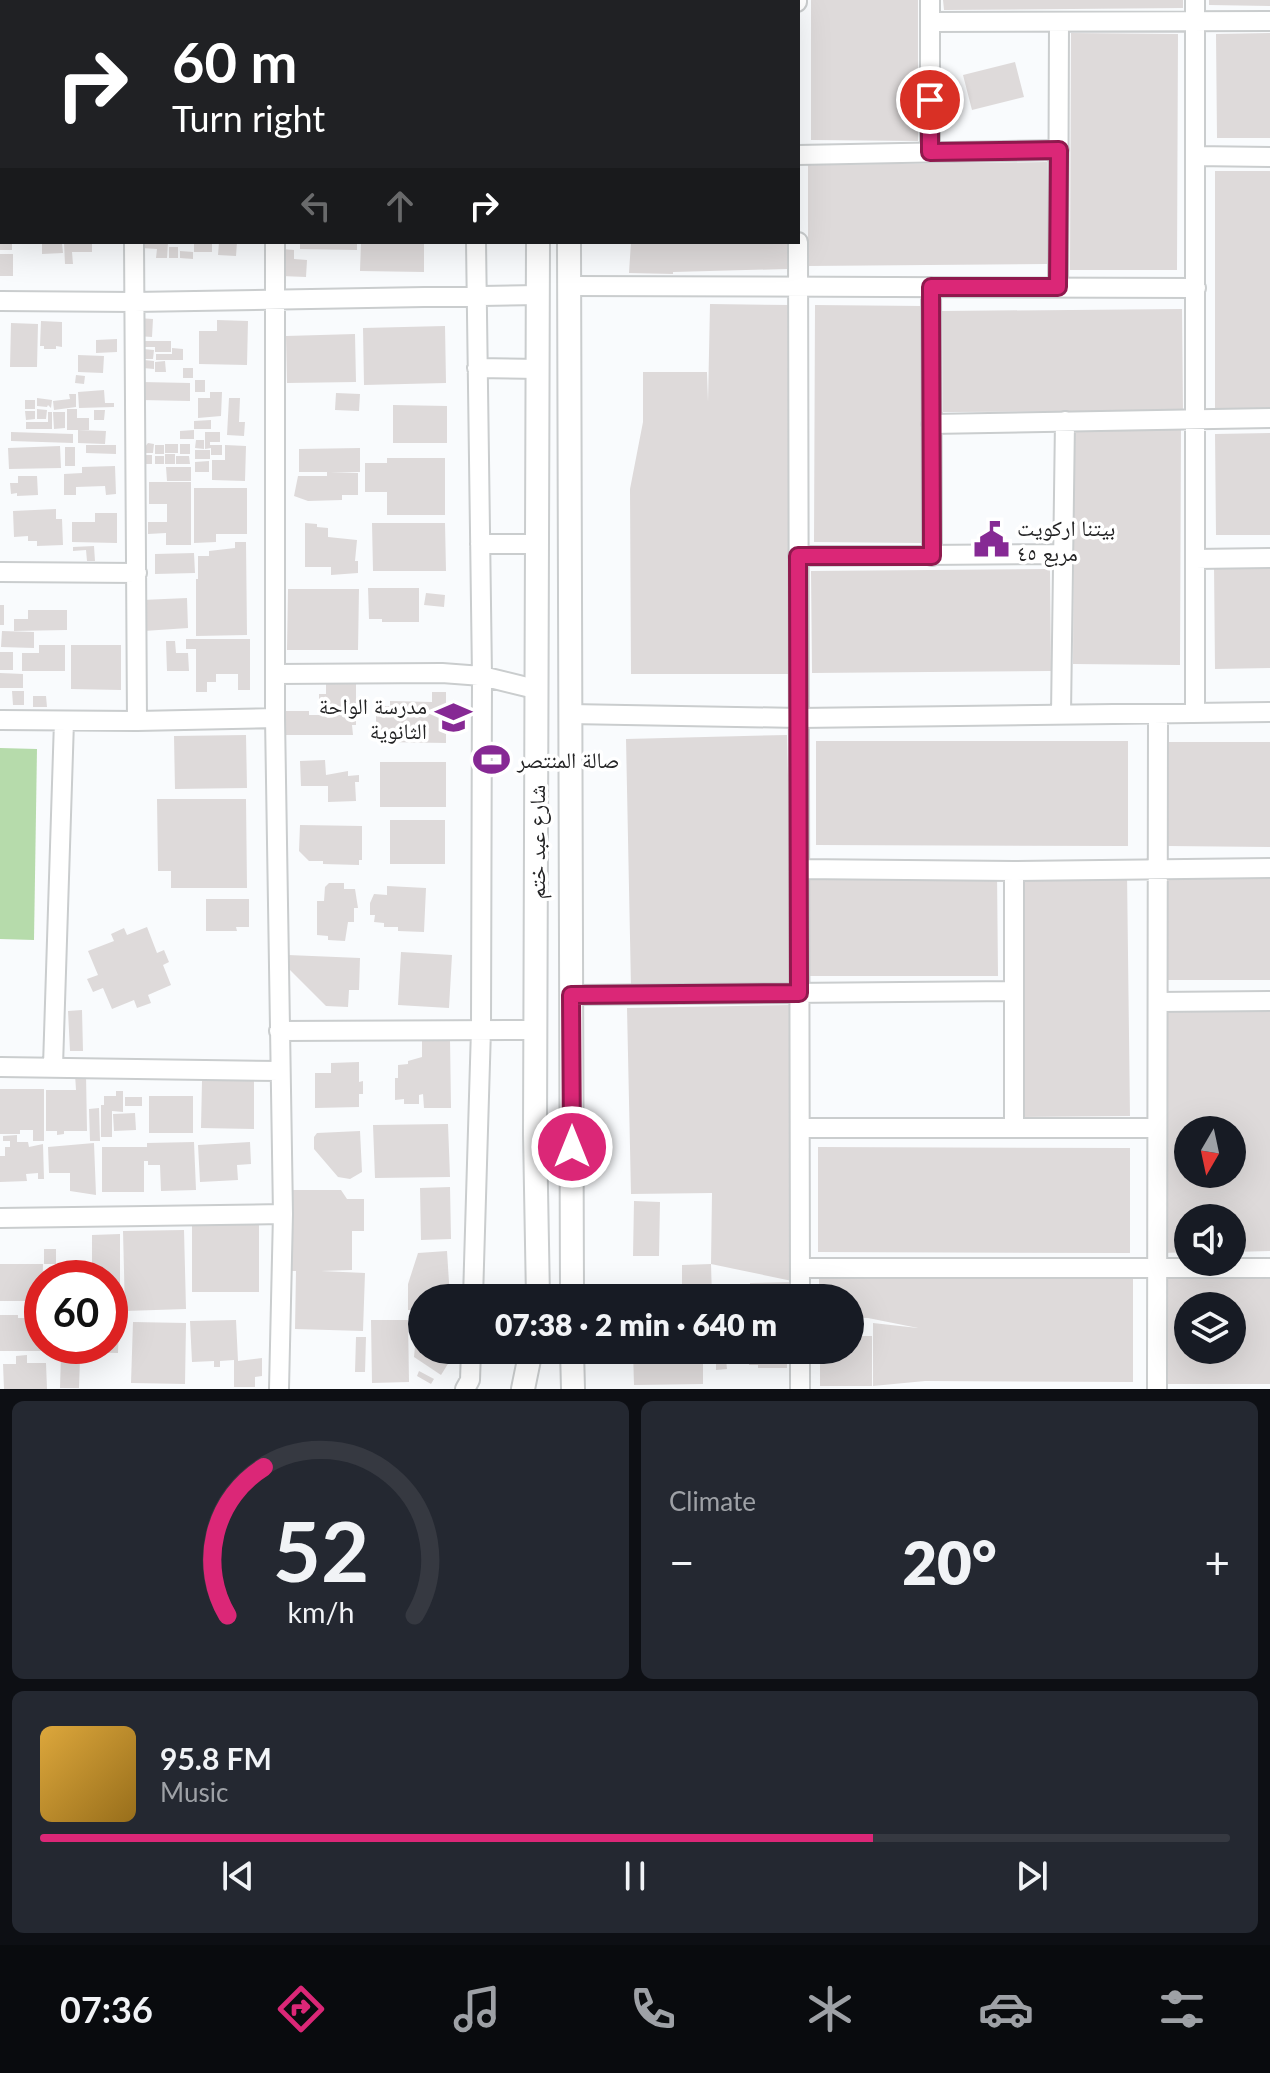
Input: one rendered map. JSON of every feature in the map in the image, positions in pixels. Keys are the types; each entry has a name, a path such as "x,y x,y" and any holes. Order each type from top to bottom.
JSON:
{"main road":[{"name":"شارع عبد ختم","path":"538,244 535,689 538,1284"},
{"name":"شارع عبد ختم","path":"569,244 572,1284"},
{"path":"523,1389 528,1364"},
{"path":"538,1364 539,1389"},
{"path":"572,1364 573,1389"},
{"path":"575,1364 584,1389"}],"street":[{"path":"930,0 930,152"},
{"path":"1195,0 1195,713"},
{"path":"930,22 1270,21"},
{"path":"1058,287 1059,22"},
{"path":"800,155 1059,150"},
{"path":"1195,156 1270,157"},
{"path":"134,244 137,721"},
{"path":"275,244 275,718 283,1214 279,1389"},
{"path":"473,1284 481,1029 482,676 476,244"},
{"path":"798,244 800,1284"},
{"path":"569,286 1196,288"},
{"path":"931,287 932,556"},
{"path":"0,301 134,302 539,295"},
{"path":"477,368 539,369"},
{"path":"931,424 1270,418"},
{"path":"1061,714 1065,421"},
{"path":"480,544 538,544"},
{"path":"798,556 1064,554"},
{"path":"1195,559 1270,558"},
{"path":"0,572 137,573"},
{"path":"275,674 417,672 482,676 535,689"},
{"path":"570,714 799,718 1270,712"},
{"path":"1157,1389 1158,715"},
{"path":"0,720 275,718"},
{"path":"53,1066 64,721"},
{"path":"799,869 1014,871 1270,868"},
{"path":"1014,871 1014,1128"},
{"path":"571,995 1014,991"},
{"path":"1158,1002 1270,1001"},
{"path":"279,1031 536,1030"},
{"path":"0,1067 280,1071"},
{"path":"800,1128 1157,1128"},
{"path":"0,1218 283,1214"},
{"path":"800,1268 1270,1268"},
{"path":"465,1389 470,1380 471,1364"},
{"path":"800,1364 800,1389"}],"green space":[{"path":"0,748 37,749 34,940 0,939"}],"building":[{"path":"811,0 918,0 918,141 811,140"},
{"path":"943,0 1183,0 1183,8 944,10"},
{"path":"1209,0 1270,0 1270,6 1209,5"},
{"path":"1071,33 1178,34 1177,270 1070,270"},
{"path":"1270,33 1270,138 1217,138 1216,34"},
{"path":"1015,62 1024,97 972,110 963,75"},
{"path":"1047,162 1048,264 808,266 808,165"},
{"path":"1215,171 1270,171 1270,408 1215,408"},
{"path":"0,244 12,244 12,250 0,250"},
{"path":"42,244 62,244 63,253 42,254"},
{"path":"64,244 92,244 92,252 72,252 73,264 65,264"},
{"path":"141,244 168,244 167,258 156,258 157,249 141,248"},
{"path":"194,244 212,244 212,252 194,252"},
{"path":"219,244 237,244 236,256 218,255"},
{"path":"300,244 357,244 357,250 300,249"},
{"path":"361,244 424,244 424,272 360,271"},
{"path":"631,244 787,244 787,269 629,273"},
{"path":"169,247 178,247 178,258 169,258"},
{"path":"282,249 294,250 294,259 307,260 306,277 281,276"},
{"path":"180,251 193,252 193,259 180,258"},
{"path":"0,254 13,254 13,276 0,276"},
{"path":"710,304 790,305 790,674 631,674 630,489 643,422 643,372 707,372 708,402"},
{"path":"815,305 922,306 922,543 814,542"},
{"path":"1182,309 1183,411 943,412 942,311"},
{"path":"138,318 153,319 152,337 137,336"},
{"path":"217,320 248,321 247,365 199,364 199,331 217,331"},
{"path":"41,321 62,322 62,347 44,349 40,346"},
{"path":"11,323 38,324 37,367 10,367"},
{"path":"445,326 446,383 364,385 363,328"},
{"path":"355,334 356,382 287,383 286,336"},
{"path":"117,339 117,352 96,353 96,340"},
{"path":"143,341 171,341 171,352 155,352 155,347 143,347"},
{"path":"172,348 183,349 183,360 156,360 156,354 172,354"},
{"path":"143,349 154,350 153,359 143,359"},
{"path":"78,355 104,356 103,373 78,372"},
{"path":"144,360 154,361 154,369 143,368"},
{"path":"165,361 166,372 155,372 155,362"},
{"path":"183,368 193,368 193,378 183,378"},
{"path":"76,375 85,376 84,384 75,383"},
{"path":"195,380 205,380 205,392 195,392"},
{"path":"142,382 190,383 190,401 141,400"},
{"path":"104,390 105,403 114,403 114,407 79,408 78,392"},
{"path":"210,392 222,392 221,416 198,418 198,398 210,398"},
{"path":"336,393 360,394 359,411 335,410"},
{"path":"69,394 76,394 76,407 54,410 53,401 70,399"},
{"path":"37,398 52,400 51,408 48,405 37,406"},
{"path":"229,398 240,398 239,422 245,422 244,436 227,435"},
{"path":"25,400 35,400 35,409 25,409"},
{"path":"393,405 447,406 447,443 393,443"},
{"path":"37,409 47,410 46,419 37,419"},
{"path":"67,409 77,409 77,418 89,418 89,430 67,430"},
{"path":"94,410 105,410 104,420 94,420"},
{"path":"25,411 35,411 35,419 26,420"},
{"path":"48,412 52,412 52,429 26,429 26,422 48,422"},
{"path":"53,412 65,412 65,428 54,429"},
{"path":"211,420 211,429 194,429 194,421"},
{"path":"1074,427 1181,428 1180,665 1073,664"},
{"path":"78,430 106,431 105,444 78,443"},
{"path":"194,430 194,439 180,439 180,431"},
{"path":"11,432 73,434 73,443 11,441"},
{"path":"205,432 220,432 220,442 210,442 210,445 222,445 222,455 211,455 211,448 205,449"},
{"path":"1270,433 1270,535 1216,535 1215,434"},
{"path":"196,440 204,440 204,449 195,448"},
{"path":"148,443 154,444 153,453 140,453"},
{"path":"165,444 178,444 178,453 165,453"},
{"path":"180,444 190,444 190,454 180,454"},
{"path":"86,445 116,445 116,454 86,453"},
{"path":"155,445 164,445 164,454 155,454"},
{"path":"225,445 246,446 245,481 212,480 212,460 225,460"},
{"path":"60,446 61,468 9,469 8,448"},
{"path":"65,447 75,447 75,466 65,466"},
{"path":"360,448 360,472 330,472 358,473 358,495 342,495 342,500 308,501 294,496 298,476 327,476 327,472 299,472 299,449"},
{"path":"195,450 210,450 210,459 195,459"},
{"path":"165,454 175,454 175,464 165,464"},
{"path":"142,455 152,455 152,464 142,464"},
{"path":"155,456 164,456 164,464 155,464"},
{"path":"176,456 189,456 190,464 176,464"},
{"path":"387,458 445,458 445,515 387,515 387,492 365,492 365,463 387,463"},
{"path":"209,461 209,472 195,472 195,462"},
{"path":"115,466 116,494 106,495 105,486 76,487 76,495 64,495 64,474 82,473 82,467"},
{"path":"166,467 191,467 191,481 167,481"},
{"path":"18,476 37,476 38,495 11,494 10,483 18,483"},
{"path":"149,482 191,482 191,545 166,545 166,533 148,534 148,522 167,522 167,504 149,504"},
{"path":"194,488 247,488 247,534 216,534 216,542 194,543"},
{"path":"56,509 56,519 62,519 63,545 37,546 37,541 28,541 28,536 14,537 13,511"},
{"path":"95,513 117,513 117,543 72,542 72,522 95,522"},
{"path":"305,523 328,528 328,537 357,540 355,561 358,561 358,573 331,575 331,567 305,567"},
{"path":"372,523 445,523 446,571 373,571"},
{"path":"235,542 246,542 247,635 196,636 198,556 209,556 209,551 235,548"},
{"path":"94,546 95,561 87,561 86,550 73,551 73,547"},
{"path":"194,553 195,573 155,574 155,554"},
{"path":"1270,564 1270,668 1215,669 1214,565"},
{"path":"1050,569 1051,671 812,673 811,571"},
{"path":"368,588 419,588 419,622 369,619"},
{"path":"288,589 359,589 358,650 287,650"},
{"path":"426,593 445,595 444,607 424,605"},
{"path":"187,598 188,628 144,631 142,600"},
{"path":"0,605 4,605 4,625 0,625"},
{"path":"28,610 67,610 67,630 14,631 14,619 28,619"},
{"path":"2,631 34,632 34,648 1,647"},
{"path":"186,639 250,639 250,690 238,690 238,674 216,674 216,682 207,682 207,692 196,692 196,649 186,649"},
{"path":"166,641 175,641 176,653 188,653 189,671 167,671"},
{"path":"39,645 65,645 65,671 22,671 22,653 39,653"},
{"path":"71,645 121,645 121,690 71,689"},
{"path":"0,652 13,652 13,670 0,670"},
{"path":"0,673 23,674 23,688 0,688"},
{"path":"326,683 356,683 356,725 352,725 353,735 283,735 283,711 309,711 309,715 319,715 319,694 326,694"},
{"path":"12,691 24,691 24,705 13,705"},
{"path":"432,692 446,692 446,743 382,742 382,731 376,731 376,706 390,706 390,701 432,702"},
{"path":"33,696 46,696 47,707 33,707"},
{"path":"246,735 247,788 175,789 174,736"},
{"path":"787,735 793,984 631,987 626,739"},
{"path":"816,741 1128,741 1128,846 816,845"},
{"path":"1168,742 1270,742 1270,847 1168,846"},
{"path":"325,760 326,775 348,771 348,776 359,775 359,782 355,782 356,801 328,802 328,786 301,786 300,761"},
{"path":"380,762 446,762 446,807 380,807"},
{"path":"157,799 246,799 247,888 171,888 171,871 158,871"},
{"path":"390,820 445,820 445,864 390,864"},
{"path":"300,825 362,826 362,860 359,860 359,865 309,861 299,851"},
{"path":"807,871 997,872 998,976 808,976"},
{"path":"1127,872 1130,1116 1020,1117 1017,873"},
{"path":"1167,876 1270,876 1270,980 1167,980"},
{"path":"329,883 344,883 344,889 355,889 358,908 354,908 354,922 348,922 345,941 328,940 328,936 317,935 317,901 324,901 325,887"},
{"path":"387,886 426,888 424,932 398,931 398,927 384,927 384,923 374,922 375,915 370,915 370,903 374,894 387,895"},
{"path":"206,899 249,899 249,927 236,927 237,931 206,931"},
{"path":"147,927 157,953 164,950 169,962 163,965 171,985 148,995 151,1003 137,1008 134,1000 112,1009 103,988 93,992 87,979 98,975 88,951 114,941 111,934 124,928 127,935"},
{"path":"401,952 452,955 449,1008 398,1005"},
{"path":"288,955 360,958 359,990 349,990 348,1007 326,1006 288,968"},
{"path":"789,1005 797,1282 711,1264 712,1193 631,1194 627,1008"},
{"path":"1270,1007 1270,1251 1246,1252 1246,1204 1174,1204 1174,1253 1165,1253 1162,1008"},
{"path":"82,1010 83,1051 70,1051 68,1011"},
{"path":"422,1039 450,1039 451,1108 424,1108 423,1094 419,1095 419,1104 404,1104 404,1099 395,1100 398,1065 422,1057"},
{"path":"359,1062 359,1082 363,1081 363,1094 359,1094 359,1107 315,1108 315,1073 331,1073 331,1063"},
{"path":"75,1074 86,1074 87,1131 64,1131 64,1134 57,1135 57,1131 46,1131 46,1090 76,1090"},
{"path":"202,1081 254,1081 254,1129 201,1128"},
{"path":"0,1089 44,1089 44,1141 33,1141 33,1130 20,1130 20,1134 0,1134"},
{"path":"116,1091 123,1091 123,1112 112,1111 112,1137 101,1137 101,1105 104,1105 104,1096 116,1096"},
{"path":"149,1096 193,1096 193,1133 149,1133"},
{"path":"125,1097 142,1097 142,1106 125,1106"},
{"path":"99,1108 100,1141 90,1141 89,1109"},
{"path":"135,1113 136,1130 114,1131 113,1114"},
{"path":"448,1124 450,1177 375,1178 373,1125"},
{"path":"360,1131 362,1172 350,1179 338,1177 314,1149 314,1137 317,1133"},
{"path":"17,1135 17,1142 28,1142 29,1147 43,1144 44,1179 38,1179 38,1173 26,1174 27,1181 0,1182 0,1156 5,1156 5,1147 10,1147 10,1141 3,1141 3,1136"},
{"path":"194,1142 196,1190 161,1191 160,1165 148,1165 148,1161 144,1161 144,1192 102,1192 102,1147 147,1147 147,1143"},
{"path":"250,1142 251,1164 237,1165 238,1180 200,1182 198,1145"},
{"path":"94,1143 96,1195 70,1191 70,1173 49,1173 48,1147"},
{"path":"818,1147 1130,1148 1130,1253 818,1252"},
{"path":"450,1187 451,1239 421,1240 420,1188"},
{"path":"291,1190 341,1190 347,1199 364,1199 364,1231 352,1231 352,1270 321,1271 365,1273 363,1331 295,1329 296,1271 291,1271"},
{"path":"634,1201 660,1202 659,1256 633,1256"},
{"path":"192,1222 259,1223 259,1292 192,1292"},
{"path":"184,1230 186,1309 128,1311 128,1260 124,1260 123,1231"},
{"path":"120,1234 120,1260 92,1260 92,1235"},
{"path":"44,1249 56,1249 56,1260 44,1260"},
{"path":"447,1251 449,1284 408,1284 418,1253"},
{"path":"0,1264 24,1264 24,1301 0,1301"},
{"path":"711,1264 712,1284 682,1284 682,1265"},
{"path":"819,1276 1133,1277 1133,1382 925,1381 873,1386 873,1323 918,1328 864,1318 864,1284 819,1284"},
{"path":"1167,1279 1270,1279 1270,1384 1167,1384"},
{"path":"797,1282 797,1284 750,1284"},
{"path":"0,1315 24,1318 24,1351 0,1351"},
{"path":"236,1320 238,1361 262,1358 262,1376 255,1377 255,1387 234,1387 234,1360 220,1361 220,1367 214,1367 214,1361 192,1362 190,1321"},
{"path":"371,1320 408,1320 409,1382 372,1383"},
{"path":"133,1322 186,1323 185,1384 131,1383"},
{"path":"864,1336 872,1336 872,1386 820,1386 820,1364 864,1364"},
{"path":"356,1337 366,1337 365,1372 355,1372"},
{"path":"24,1355 24,1364 46,1364 47,1389 4,1389 3,1364 16,1364 16,1356"},
{"path":"61,1364 80,1364 79,1388 60,1388"},
{"path":"424,1364 448,1364 441,1375"},
{"path":"633,1364 703,1364 703,1384 634,1385"},
{"path":"716,1364 726,1364 727,1369 716,1370"},
{"path":"787,1364 787,1368 758,1368 758,1365 749,1365"},
{"path":"419,1371 434,1379 431,1384 417,1376"}],"place":[{"name":"بيتنا اركويت مربع ٤٥","path":"991,540"},
{"name":"مدرسة الواحة الثانوية","path":"453,718"},
{"name":"صالة المنتصر","path":"491,759"}],"route":[{"path":"572,1147 571,995 799,993 798,556 932,556 931,287 1058,287 1059,150 930,152 930,100"}]}
